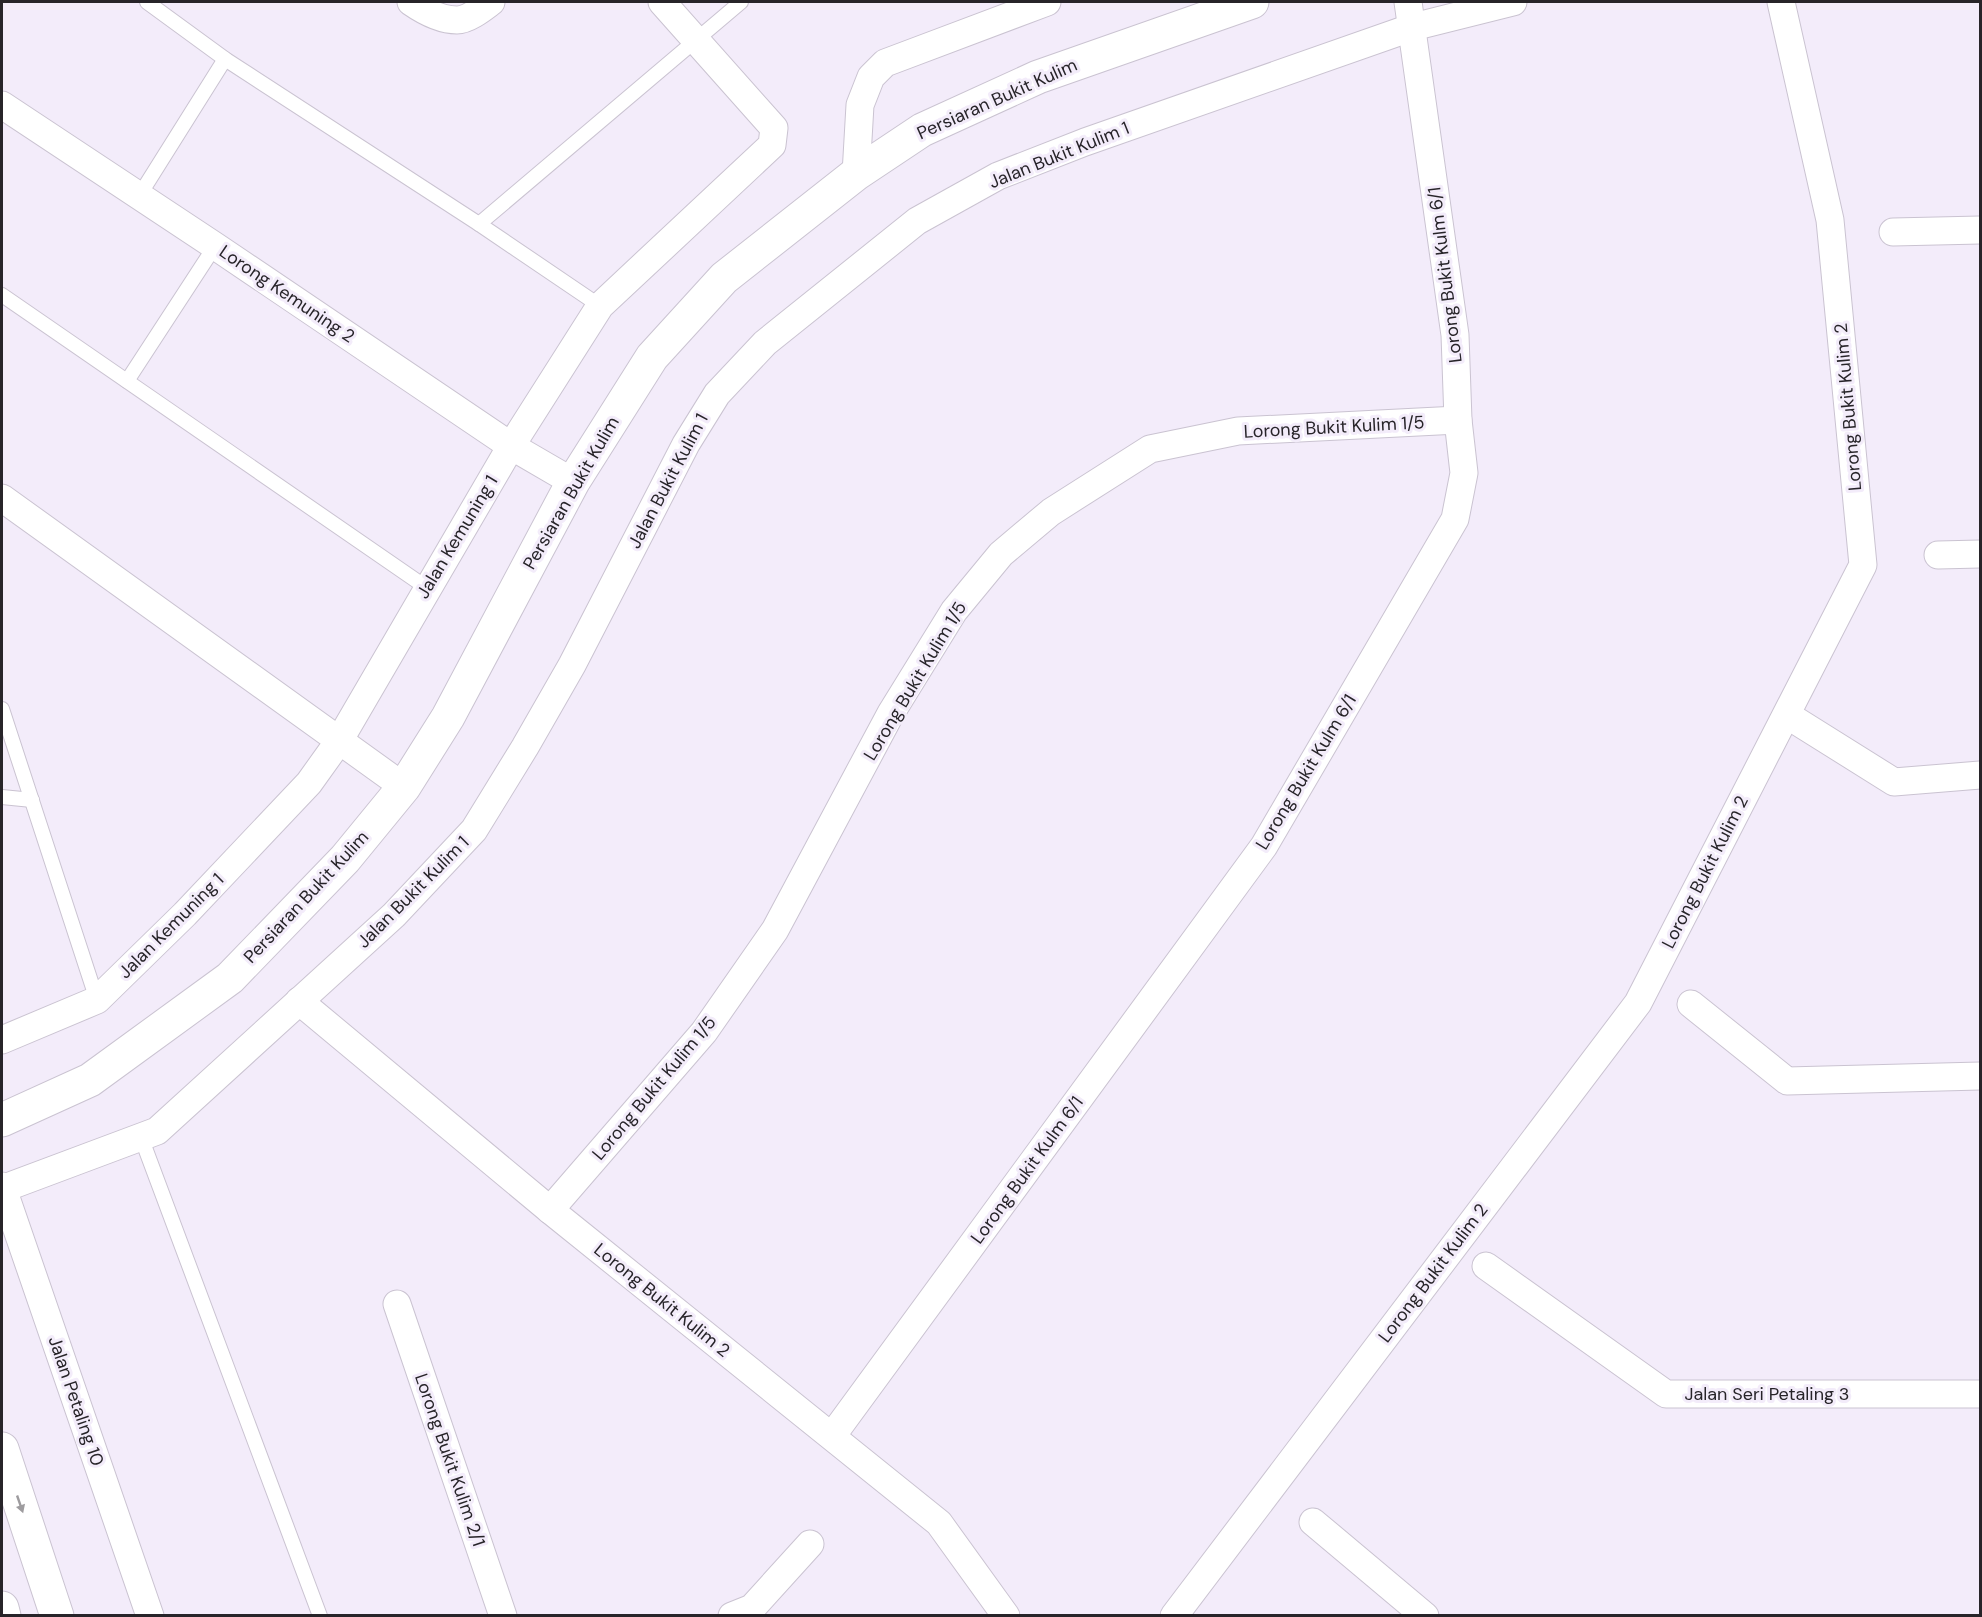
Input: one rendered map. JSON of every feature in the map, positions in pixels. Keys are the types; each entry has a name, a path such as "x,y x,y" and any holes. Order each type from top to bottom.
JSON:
{"street":[{"path":"411,2 426,12 458,21 491,2"},
{"name":"Jalan Kemuning 1","path":"2,1040 97,999 185,914 309,783 339,741 511,446 600,306 772,145 774,128 662,2"},
{"path":"856,174 860,105 871,77 885,63 1047,2"},
{"name":"Persiaran Bukit Kulim","path":"2,1120 90,1080 230,978 345,859 404,787 448,717 573,482 652,357 724,278 856,174 922,130 1038,77 1252,2"},
{"name":"Jalan Bukit Kulim 1","path":"2,1188 157,1131 394,915 474,830 572,665 686,444 717,393 765,343 917,221 998,176 1411,14 1513,2"},
{"name":"Lorong Bukit Kulim 2","path":"1174,1616 1638,1003 1863,565 1830,220 1781,2"},
{"name":"Lorong Bukit Kulm 6/1","path":"832,1436 1264,846 1455,519 1464,473 1458,420 1455,335 1411,14"},
{"name":"Lorong Kemuning 2","path":"2,105 511,446 573,482"},
{"path":"1893,232 1980,230"},
{"name":"Lorong Bukit Kulim 1/5","path":"550,1210 704,1032 768,939 891,713 954,611 1001,554 1051,512 1149,449 1238,431 1458,420"},
{"path":"2,498 404,787"},
{"path":"1938,555 1980,554"},
{"path":"1787,715 1894,782 1980,775"},
{"name":"Lorong Bukit Kulim 2","path":"299,1001 550,1210 939,1523 1006,1616"},
{"path":"1691,1004 1787,1081 1980,1077"},
{"name":"Jalan Petaling 10","path":"2,1188 150,1616"},
{"name":"Jalan Seri Petaling 3","path":"1486,1266 1666,1394 1980,1394"},
{"name":"Lorong Bukit Kulim 2/1","path":"398,1304 503,1616"},
{"path":"2,1449 57,1616"},
{"path":"1313,1522 1425,1616"},
{"path":"732,1616 752,1608 810,1544"},
{"path":"2,1608 4,1616"}],"lane":[{"path":"147,2 225,59 479,224 600,306"},
{"path":"479,224 741,2"},
{"path":"139,196 225,59"},
{"path":"127,381 215,246"},
{"path":"2,296 427,588"},
{"path":"2,709 97,999"},
{"path":"2,797 32,800"},
{"path":"141,1137 320,1616"}]}
